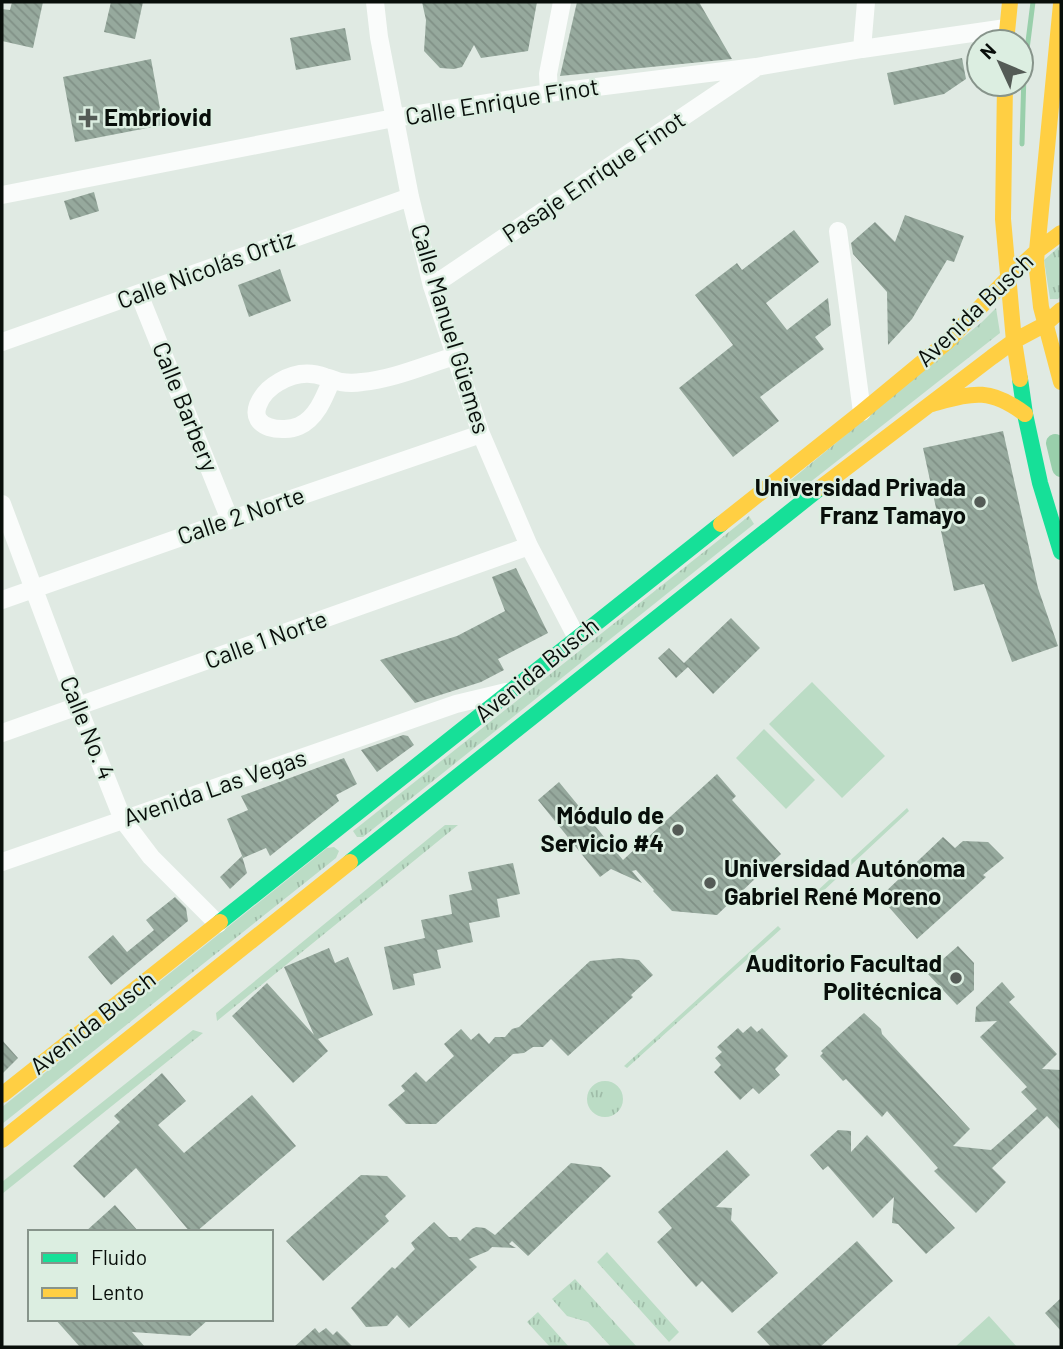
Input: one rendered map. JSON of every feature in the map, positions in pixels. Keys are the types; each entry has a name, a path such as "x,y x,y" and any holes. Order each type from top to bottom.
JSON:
{"main road":[{"path":"1007,28 1010,2"},
{"path":"1061,4 1036,278 1044,325 1061,382"},
{"path":"1005,98 1003,219 1014,341 1025,414 1040,483 1061,552"},
{"name":"Avenida Busch","path":"2,1095 862,412 948,341 1008,278 1061,233"},
{"name":"Avenida Busch","path":"2,1140 778,520 1014,341 1044,325 1061,310"},
{"path":"932,404 966,394 986,394 999,396 1025,414"},
{"path":"778,520 769,507 768,501 772,494 817,458 832,435"},
{"path":"340,828 360,854"}],"street":[{"name":"Calle Manuel Güemes","path":"375,2 394,118 432,286 481,434 529,547 577,638"},
{"path":"549,93 548,74 562,2"},
{"path":"862,49 866,2"},
{"name":"Calle Enrique Finot","path":"2,195 394,118 549,93 756,67 862,49 965,39"},
{"name":"Pasaje Enrique Finot","path":"432,286 756,67"},
{"name":"Calle Nicolás Ortiz","path":"2,342 410,197"},
{"path":"838,231 862,412"},
{"name":"Calle Barbery","path":"139,294 230,520"},
{"path":"332,379 340,382 363,382 397,375 455,356"},
{"name":"Calle 2 Norte","path":"2,600 481,434"},
{"name":"Calle No. 4","path":"2,505 123,820 151,857 218,924"},
{"name":"Calle 1 Norte","path":"2,733 529,547"},
{"name":"Avenida Las Vegas","path":"2,862 456,704 512,691"},
{"path":"428,714 444,725 447,734 445,744"}],"green space":[{"path":"1061,245 1061,296 1058,299 1050,299 1044,260"},
{"path":"996,308 1000,333 790,498 783,492 785,485"},
{"path":"749,516 754,524 363,837 357,837 353,831"},
{"path":"812,682 885,756 842,798 769,724"},
{"path":"764,729 815,780 786,809 736,758"},
{"path":"907,808 909,811 806,907 803,904"},
{"path":"445,825 458,825 217,1021 216,1013"},
{"path":"334,847 339,851 336,858 2,1124 2,1107 327,848"},
{"path":"778,926 781,929 627,1068 624,1066"},
{"path":"193,1030 203,1033 2,1194 2,1182"},
{"path":"605,1081 618,1086 623,1099 618,1112 605,1117 592,1112 587,1099 592,1086"},
{"path":"607,1252 679,1332 669,1342 597,1262"},
{"path":"575,1279 637,1347 611,1347 588,1322 567,1316 552,1299"},
{"path":"538,1312 569,1347 550,1347 527,1322"},
{"path":"989,1316 1017,1347 955,1347"}],"building":[{"path":"12,2 43,2 33,48 2,41 2,9 10,10"},
{"path":"111,2 143,2 135,39 104,32"},
{"path":"422,2 537,2 528,51 481,58 474,45 462,67 440,68 424,51 426,20"},
{"path":"577,2 699,2 732,59 560,76"},
{"path":"345,28 351,60 296,70 290,38"},
{"path":"962,58 965,80 944,94 894,105 887,73"},
{"path":"151,59 163,125 75,142 63,77"},
{"path":"94,192 99,211 70,220 64,201"},
{"path":"905,215 964,236 954,262 947,260 912,319 888,345 887,292 853,254 851,243 875,222 895,242"},
{"path":"794,230 819,262 766,303 787,330 828,298 831,325 815,337 824,349 760,397 779,421 733,457 679,388 733,345 695,295 737,263 742,270"},
{"path":"280,269 291,301 249,317 238,285"},
{"name":"Universidad Privada Franz Tamayo","path":"1003,431 1038,588 1058,646 1012,662 984,584 954,591 923,448"},
{"path":"516,568 548,633 498,659 504,670 481,682 415,703 380,660 457,636 505,611 492,577"},
{"path":"731,618 760,648 713,694 688,667 676,678 658,658 669,648 684,663"},
{"path":"403,735 408,736 414,745 377,772 361,750"},
{"path":"344,758 357,784 336,795 339,801 270,856 266,848 243,858 227,819 248,810 241,796"},
{"path":"717,774 736,796 732,800 781,854 717,915 672,911 636,870 632,871 642,883 611,869 600,877 538,800 559,782 623,860"},
{"path":"943,837 955,848 963,841 988,842 1004,858 917,939 880,897"},
{"path":"242,856 247,873 230,889 220,877"},
{"path":"513,863 520,894 497,899 500,917 469,923 473,942 437,950 441,968 413,974 415,985 393,990 384,947 425,938 421,920 452,914 449,895 472,890 468,872"},
{"path":"175,897 186,908 188,921 111,985 88,957 113,935 127,952 154,930 146,920"},
{"path":"958,946 974,963 974,990 957,1005 927,973"},
{"path":"329,948 335,963 348,957 373,1015 318,1039 328,1051 293,1083 232,1016 267,983 314,1035 284,967"},
{"path":"619,958 639,960 653,975 631,995 633,997 568,1056 551,1039 543,1047 533,1047 524,1053 513,1054 436,1124 406,1124 388,1105 405,1091 401,1086 416,1072 426,1082 454,1056 444,1044 461,1029 471,1040 479,1033 489,1044 495,1037 505,1037 590,961"},
{"path":"1002,982 1015,997 1009,1002 1057,1054 1042,1069 1061,1070 1061,1131 1047,1116 992,1168 1006,1182 976,1213 934,1171 938,1168 887,1111 882,1117 820,1056 823,1053 821,1051 864,1013 970,1129 953,1146 991,1150 1037,1109 1021,1092 1027,1087 980,1037 997,1021 975,1022 976,1007"},
{"path":"751,1026 757,1032 762,1028 788,1056 775,1069 780,1075 759,1094 753,1088 740,1100 714,1072 721,1065 715,1058 722,1052 717,1047 738,1028 743,1033"},
{"path":"2,1040 18,1058 2,1074"},
{"path":"162,1073 186,1101 158,1125 184,1153 252,1095 296,1146 198,1230 188,1230 136,1168 104,1198 73,1166 120,1122 114,1116"},
{"path":"838,1130 851,1131 851,1152 867,1135 955,1228 926,1254 898,1224 892,1223 894,1197 873,1218 828,1166 823,1170 810,1155"},
{"path":"727,1150 750,1175 716,1207 732,1208 731,1220 778,1273 732,1313 702,1281 696,1287 657,1242 672,1228 658,1212"},
{"path":"571,1163 601,1167 611,1176 528,1256 512,1241 509,1244 516,1248 492,1247 469,1259 477,1267 409,1328 397,1315 387,1326 366,1327 351,1308 392,1267 395,1269 415,1249 411,1243 434,1222 449,1237 457,1237 460,1241 476,1227 485,1228 495,1235"},
{"path":"361,1175 387,1176 406,1196 385,1216 389,1221 323,1281 286,1241"},
{"path":"115,1205 137,1230 87,1230"},
{"path":"857,1241 893,1281 820,1347 771,1347 757,1332"},
{"path":"1061,1298 1061,1331 1045,1313"},
{"path":"57,1321 207,1321 190,1336 132,1332 145,1347 80,1347"},
{"path":"315,1328 319,1333 326,1328 333,1335 337,1331 353,1347 294,1347"}],"waterway":[{"path":"1022,144 1024,73 1033,2"},
{"path":"1055,443 1061,468"}],"traffic: fast":[{"path":"1020,379 1040,483 1061,552"},
{"path":"350,862 820,488"},
{"path":"220,922 721,524"}],"traffic: slow":[{"path":"1007,28 1010,2"},
{"path":"1061,4 1036,261 1041,307 1061,382"},
{"path":"1005,98 1003,219 1020,379"},
{"path":"721,524 948,341 1008,278 1061,233"},
{"path":"820,488 992,357 1044,325 1061,310"},
{"path":"932,404 970,395 991,396 1025,414"},
{"path":"2,1140 350,862"},
{"path":"2,1095 220,922"}],"place":[{"name":"Embriovid","path":"88,118"},
{"name":"Universidad Privada Franz Tamayo","path":"980,502"},
{"name":"Módulo de Servicio #4","path":"678,830"},
{"name":"Universidad Autónoma Gabriel René Moreno","path":"710,883"},
{"name":"Auditorio Facultad Politécnica","path":"956,978"}]}
